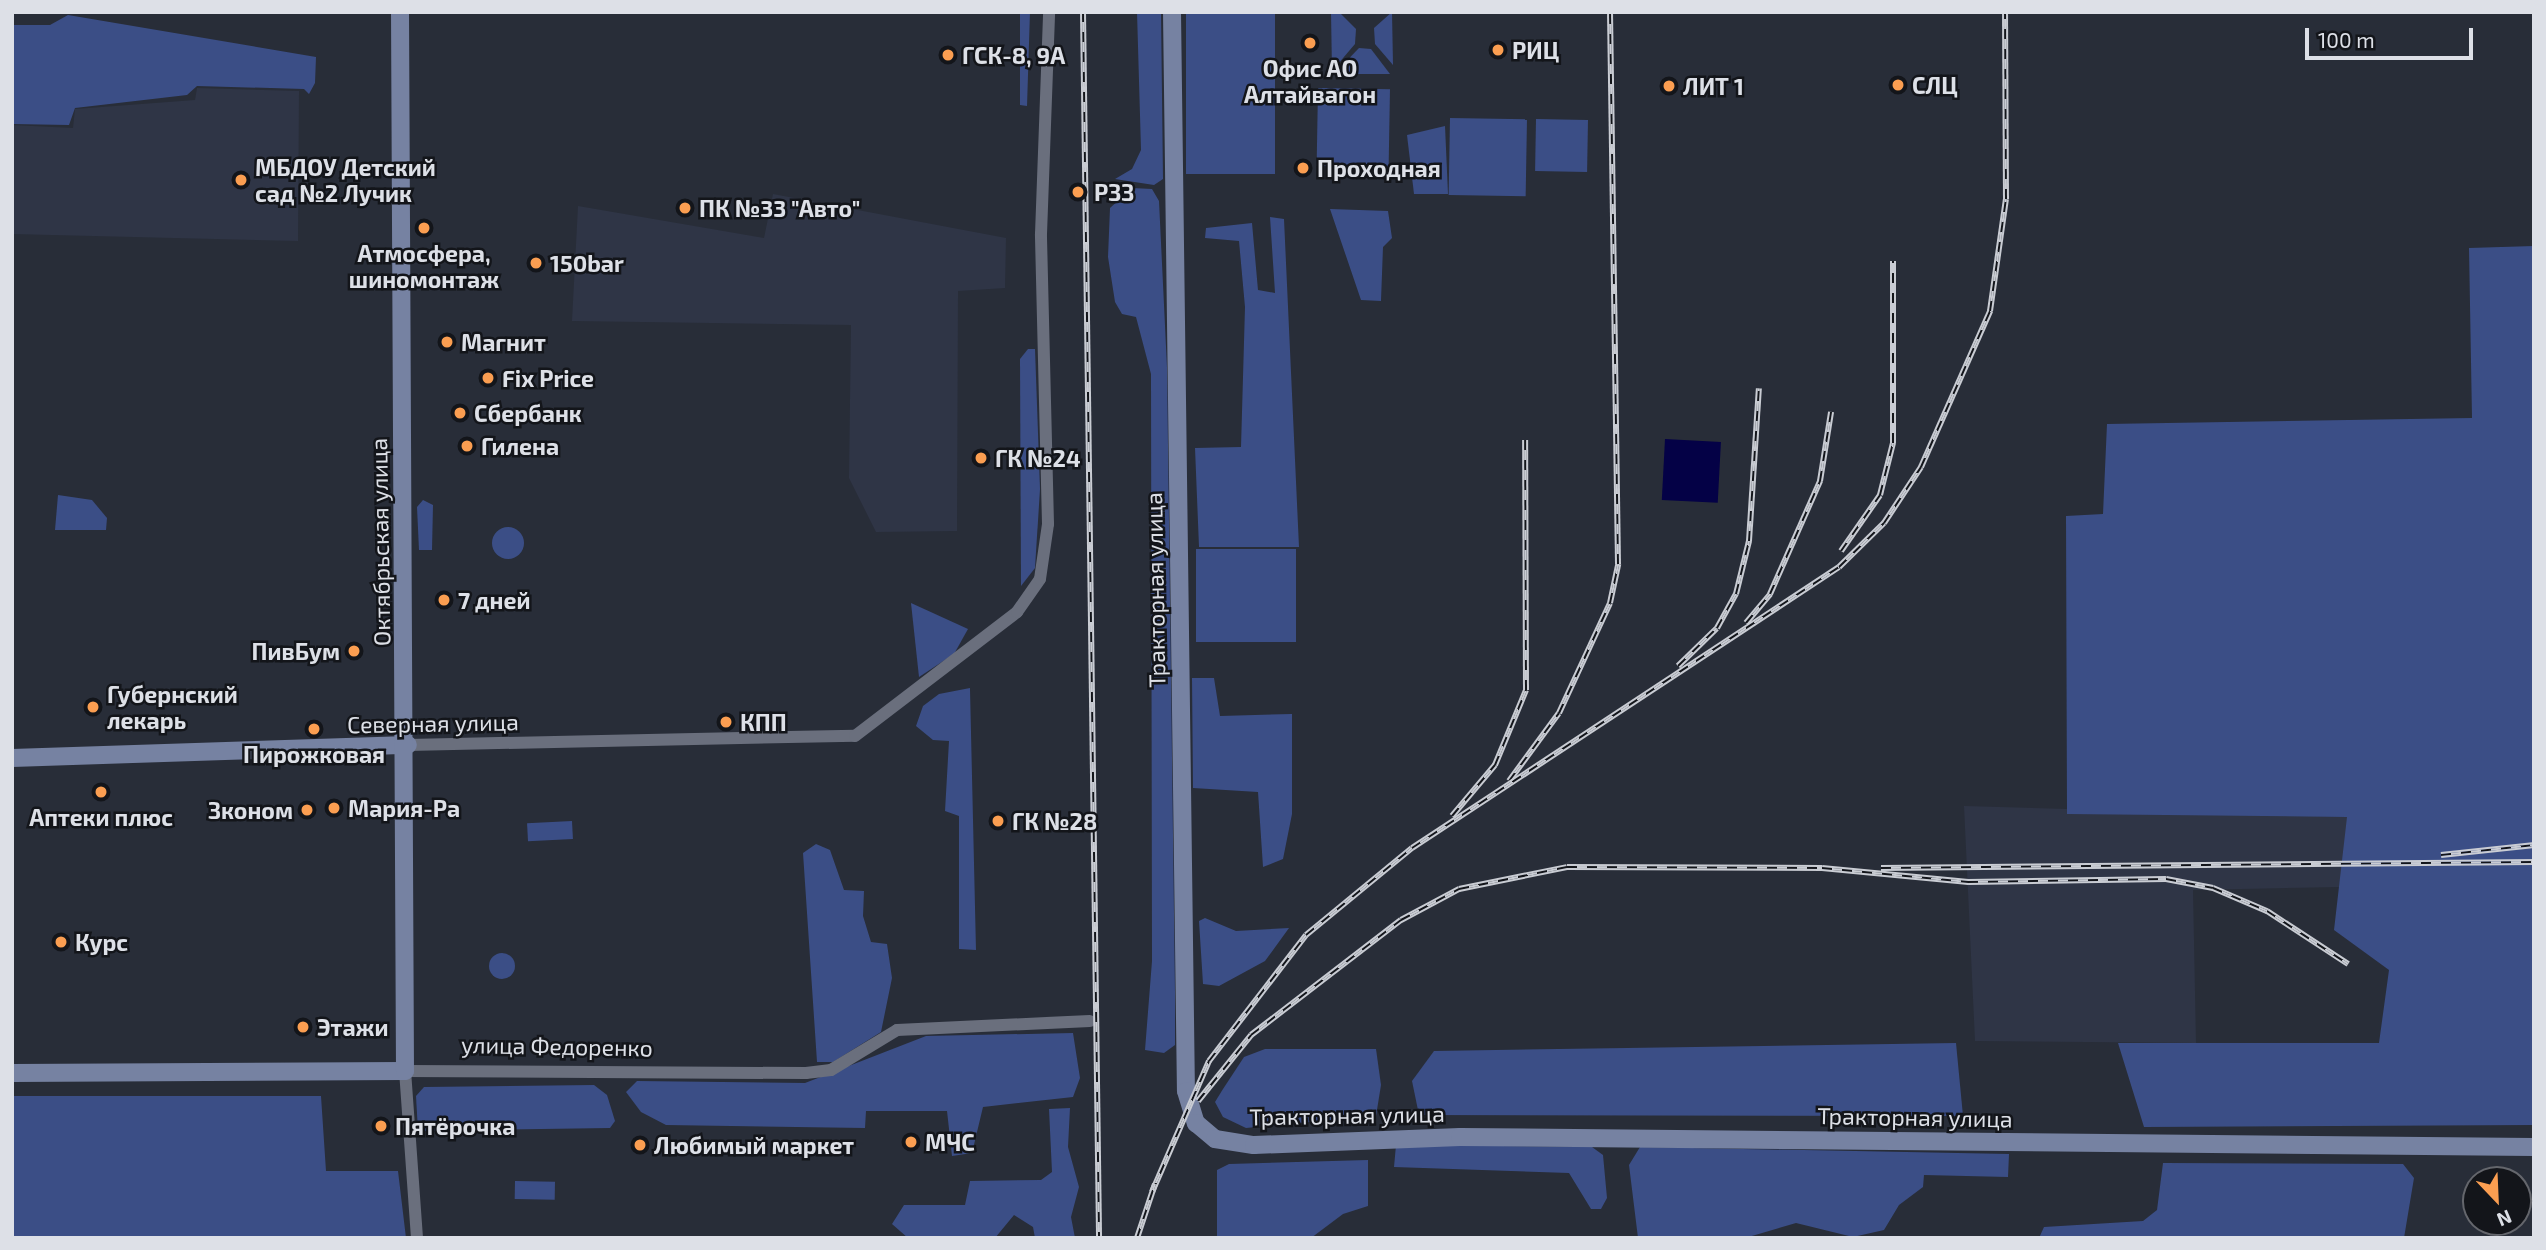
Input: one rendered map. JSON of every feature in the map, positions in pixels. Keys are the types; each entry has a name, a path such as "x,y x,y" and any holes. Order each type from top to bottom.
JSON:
{"main road":[{"name":"Октябрьская улица","path":"400,12 408,745 405,1071"},
{"name":"Тракторная улица","path":"1172,12 1186,1091 1196,1123 1215,1139 1254,1145 1460,1137 2534,1147"},
{"name":"Северная улица","path":"12,758 408,745"},
{"name":"улица Федоренко","path":"12,1073 405,1071"}],"street":[{"name":"Северная улица","path":"408,745 855,736 1000,630 1040,579 1049,479 1041,234 1049,12"},
{"name":"улица Федоренко","path":"405,1071 806,1073 831,1070 897,1030 1090,1021"},
{"path":"405,1071 417,1238"}],"shaded area":[{"path":"1020,12 1030,12 1027,106 1020,105"},
{"path":"1137,12 1161,12 1163,179 1154,185 1115,179 1132,169 1141,150"},
{"path":"1186,12 1275,12 1275,174 1186,174"},
{"path":"1331,12 1339,12 1356,29 1355,44 1332,71"},
{"path":"1392,12 1393,65 1375,44 1374,28"},
{"path":"68,15 316,57 315,83 309,94 304,89 197,86 187,95 75,108 69,125 12,124 12,25 50,25"},
{"path":"1359,48 1371,49 1390,74 1334,74"},
{"path":"197,88 299,91 298,241 12,234 12,125 73,128 75,109 195,100"},
{"path":"1318,88 1390,89 1389,167 1317,166"},
{"path":"1450,118 1527,119 1526,196 1449,195"},
{"path":"1536,119 1588,120 1587,172 1535,171"},
{"path":"1445,126 1448,194 1414,194 1407,135"},
{"path":"1132,188 1152,189 1159,201 1167,367 1175,1045 1164,1053 1145,1050 1152,961 1151,374 1136,317 1122,314 1115,302 1108,257 1110,208"},
{"path":"773,194 1006,238 1005,288 958,291 957,531 876,532 849,478 851,325 572,321 578,206 764,238"},
{"path":"1330,209 1388,211 1392,238 1383,247 1381,301 1361,300"},
{"path":"1270,217 1284,219 1299,547 1199,547 1195,448 1241,447 1245,307 1239,241 1205,238 1206,228 1252,223 1258,290 1275,293"},
{"path":"2534,246 2534,1125 2144,1127 2118,1043 2379,1043 2389,970 2334,930 2347,817 2067,814 2066,516 2103,514 2107,424 2472,418 2469,248"},
{"path":"1028,349 1035,349 1040,489 1035,568 1021,586 1020,359"},
{"path":"1665,439 1721,442 1718,503 1662,500"},
{"path":"58,495 92,500 107,518 106,530 55,530"},
{"path":"423,500 433,505 432,550 419,550 417,507"},
{"path":"508,527 519,532 524,543 519,554 508,559 497,554 492,543 497,532"},
{"path":"1196,549 1296,549 1296,642 1196,642"},
{"path":"911,603 968,629 954,654 919,677"},
{"path":"1192,678 1214,678 1220,716 1292,714 1292,814 1283,859 1263,867 1258,792 1193,788"},
{"path":"970,688 976,950 959,949 959,816 945,811 949,741 933,740 916,726 923,706 939,694"},
{"path":"1964,806 2348,817 2340,887 2193,890 2196,1043 1975,1041"},
{"path":"572,821 573,839 528,841 527,823"},
{"path":"816,844 830,850 844,890 864,891 863,916 871,942 887,944 892,978 881,1032 833,1062 817,1062 803,853"},
{"path":"1205,918 1236,931 1289,928 1265,961 1219,986 1203,984 1199,921"},
{"path":"502,953 511,957 515,966 511,975 502,979 493,975 489,966 493,957"},
{"path":"1073,1033 1080,1078 1073,1097 983,1107 972,1153 952,1156 947,1111 866,1111 865,1128 666,1125 641,1112 626,1092 637,1081 805,1083 926,1036"},
{"path":"1956,1043 1963,1116 1419,1115 1412,1081 1434,1051"},
{"path":"1265,1049 1376,1049 1381,1085 1376,1116 1246,1128 1223,1117 1215,1102 1223,1089 1244,1057"},
{"path":"594,1085 607,1095 615,1121 610,1128 418,1131 416,1096 424,1087"},
{"path":"12,1096 321,1096 326,1171 398,1171 406,1238 12,1238"},
{"path":"1070,1108 1068,1147 1079,1187 1071,1217 1075,1238 1035,1238 1033,1227 1014,1215 995,1238 908,1238 892,1224 904,1205 965,1205 970,1181 1041,1180 1052,1172 1049,1109"},
{"path":"1396,1145 1592,1147 1603,1155 1607,1198 1601,1209 1591,1209 1569,1173 1394,1167"},
{"path":"1640,1147 2009,1154 2008,1177 1924,1175 1923,1187 1899,1205 1884,1230 1853,1237 1796,1223 1745,1238 1638,1238 1629,1165"},
{"path":"1368,1160 1368,1206 1343,1214 1311,1238 1217,1238 1217,1170 1229,1164"},
{"path":"2163,1163 2403,1164 2414,1178 2404,1238 2039,1238 2044,1227 2143,1221 2157,1210"},
{"path":"515,1181 555,1182 555,1200 515,1199"}],"railway":[{"path":"1083,12 1099,1238"},
{"path":"1509,781 1559,713 1610,603 1618,564 1610,12"},
{"path":"1152,1192 1209,1061 1306,935 1412,848 1839,567 1884,523 1921,467 1990,311 2006,199 2005,12"},
{"path":"1841,551 1880,495 1893,443 1893,261"},
{"path":"1678,666 1717,628 1736,594 1749,541 1759,388"},
{"path":"1746,623 1770,594 1820,481 1831,412"},
{"path":"1452,816 1495,765 1526,690 1525,440"},
{"path":"2441,855 2534,845"},
{"path":"1881,868 2534,862"},
{"path":"1198,1101 1251,1035 1401,920 1459,889 1567,867 1822,868 1968,882 2166,879 2213,888 2267,911 2348,964"},
{"path":"1137,1238 1155,1184"}],"place":[{"name":"Офис АО Алтайвагон","path":"1310,43"},
{"name":"РИЦ","path":"1498,50"},
{"name":"ГСК-8, 9А","path":"948,55"},
{"name":"СЛЦ","path":"1898,85"},
{"name":"ЛИТ 1","path":"1669,86"},
{"name":"Проходная","path":"1303,168"},
{"name":"МБДОУ Детский сад №2 Лучик","path":"241,180"},
{"name":"РЗЗ","path":"1078,192"},
{"name":"ПК №33 \"Авто\"","path":"685,208"},
{"name":"Атмосфера, шиномонтаж","path":"424,228"},
{"name":"150bar","path":"536,263"},
{"name":"Магнит","path":"447,342"},
{"name":"Fix Price","path":"488,378"},
{"name":"Сбербанк","path":"460,413"},
{"name":"Гилена","path":"467,446"},
{"name":"ГК №24","path":"981,458"},
{"name":"7 дней","path":"444,600"},
{"name":"ПивБум","path":"354,651"},
{"name":"Губернский лекарь","path":"93,707"},
{"name":"КПП","path":"726,722"},
{"name":"Пирожковая","path":"314,729"},
{"name":"Аптеки плюс","path":"101,792"},
{"name":"Мария-Ра","path":"334,808"},
{"name":"Зконом","path":"307,810"},
{"name":"ГК №28","path":"998,821"},
{"name":"Курс","path":"61,942"},
{"name":"Этажи","path":"303,1027"},
{"name":"Пятёрочка","path":"381,1126"},
{"name":"МЧС","path":"911,1142"},
{"name":"Любимый маркет","path":"640,1145"}]}
